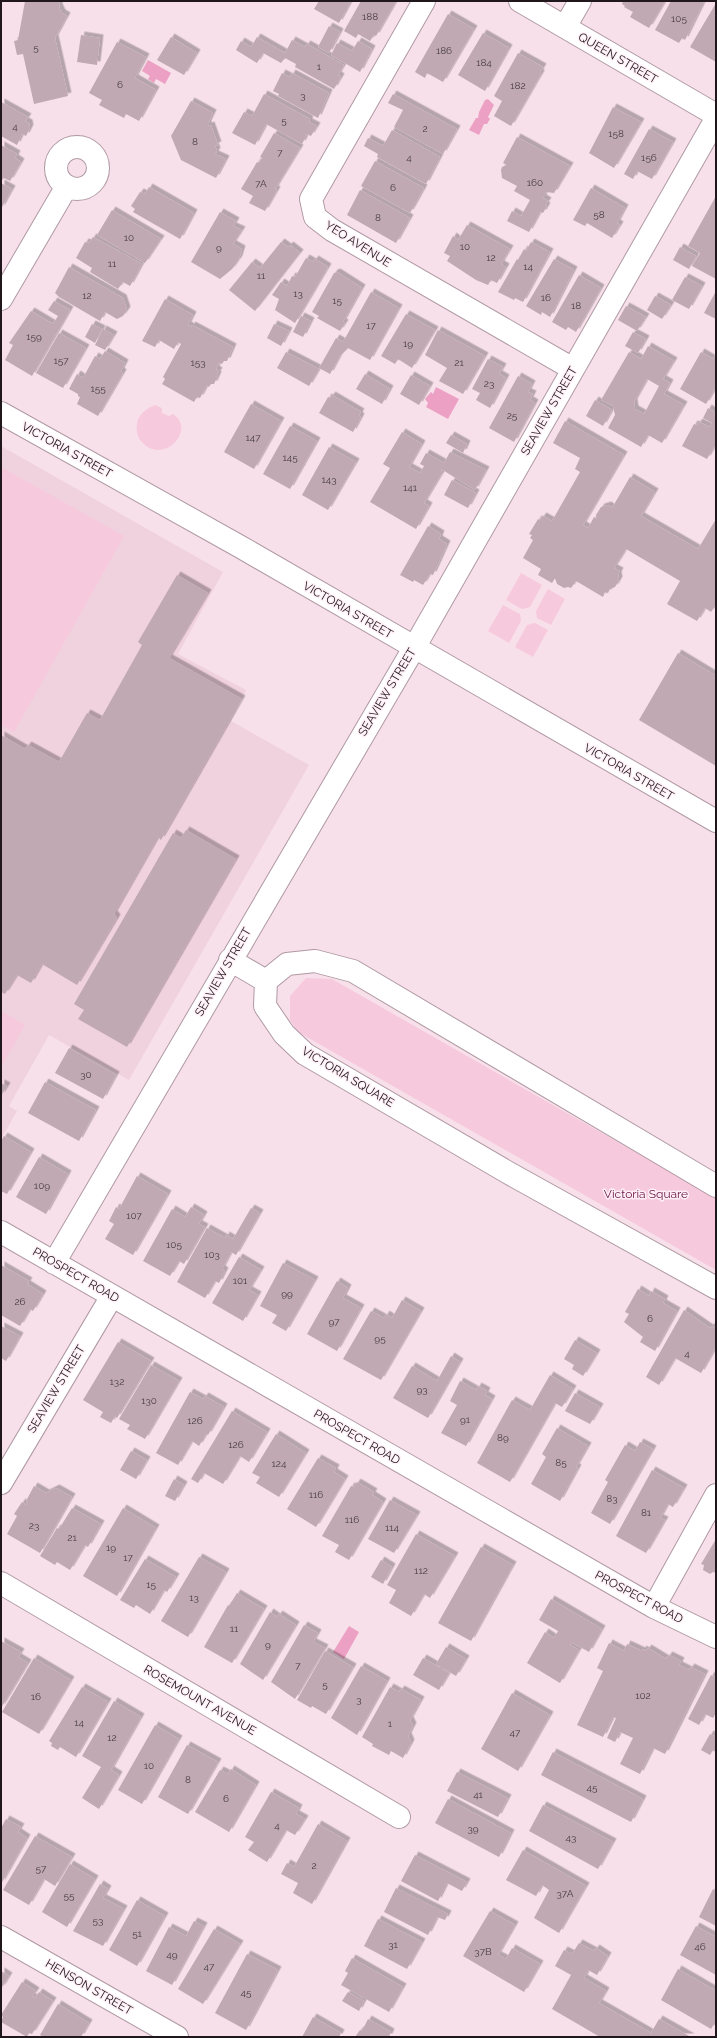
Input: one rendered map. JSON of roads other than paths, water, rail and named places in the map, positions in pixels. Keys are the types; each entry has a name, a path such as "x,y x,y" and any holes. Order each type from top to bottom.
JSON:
{"street":[{"name":"YEO AVENUE","path":"424,1 311,199 315,216 332,230 573,369"},
{"name":"QUEEN STREET","path":"520,1 716,115"},
{"path":"565,27 580,1"},
{"name":"SEAVIEW STREET","path":"54,1263 414,648 716,119"},
{"path":"1,300 67,186"},
{"name":"VICTORIA STREET","path":"1,413 239,546 716,821"},
{"path":"230,960 266,981 287,964 315,961 353,971 716,1186"},
{"name":"VICTORIA SQUARE","path":"266,981 265,1006 284,1034 305,1054 508,1172 716,1288"},
{"name":"PROSPECT ROAD","path":"1,1232 654,1607 716,1637"},
{"name":"SEAVIEW STREET","path":"1,1483 112,1296"},
{"path":"654,1607 716,1495"},
{"name":"ROSEMOUNT AVENUE","path":"1,1583 399,1817"},
{"name":"HENSON STREET","path":"1,1937 176,2037"}],"park label":[{"name":"Victoria Square","path":"646,1194"}]}
